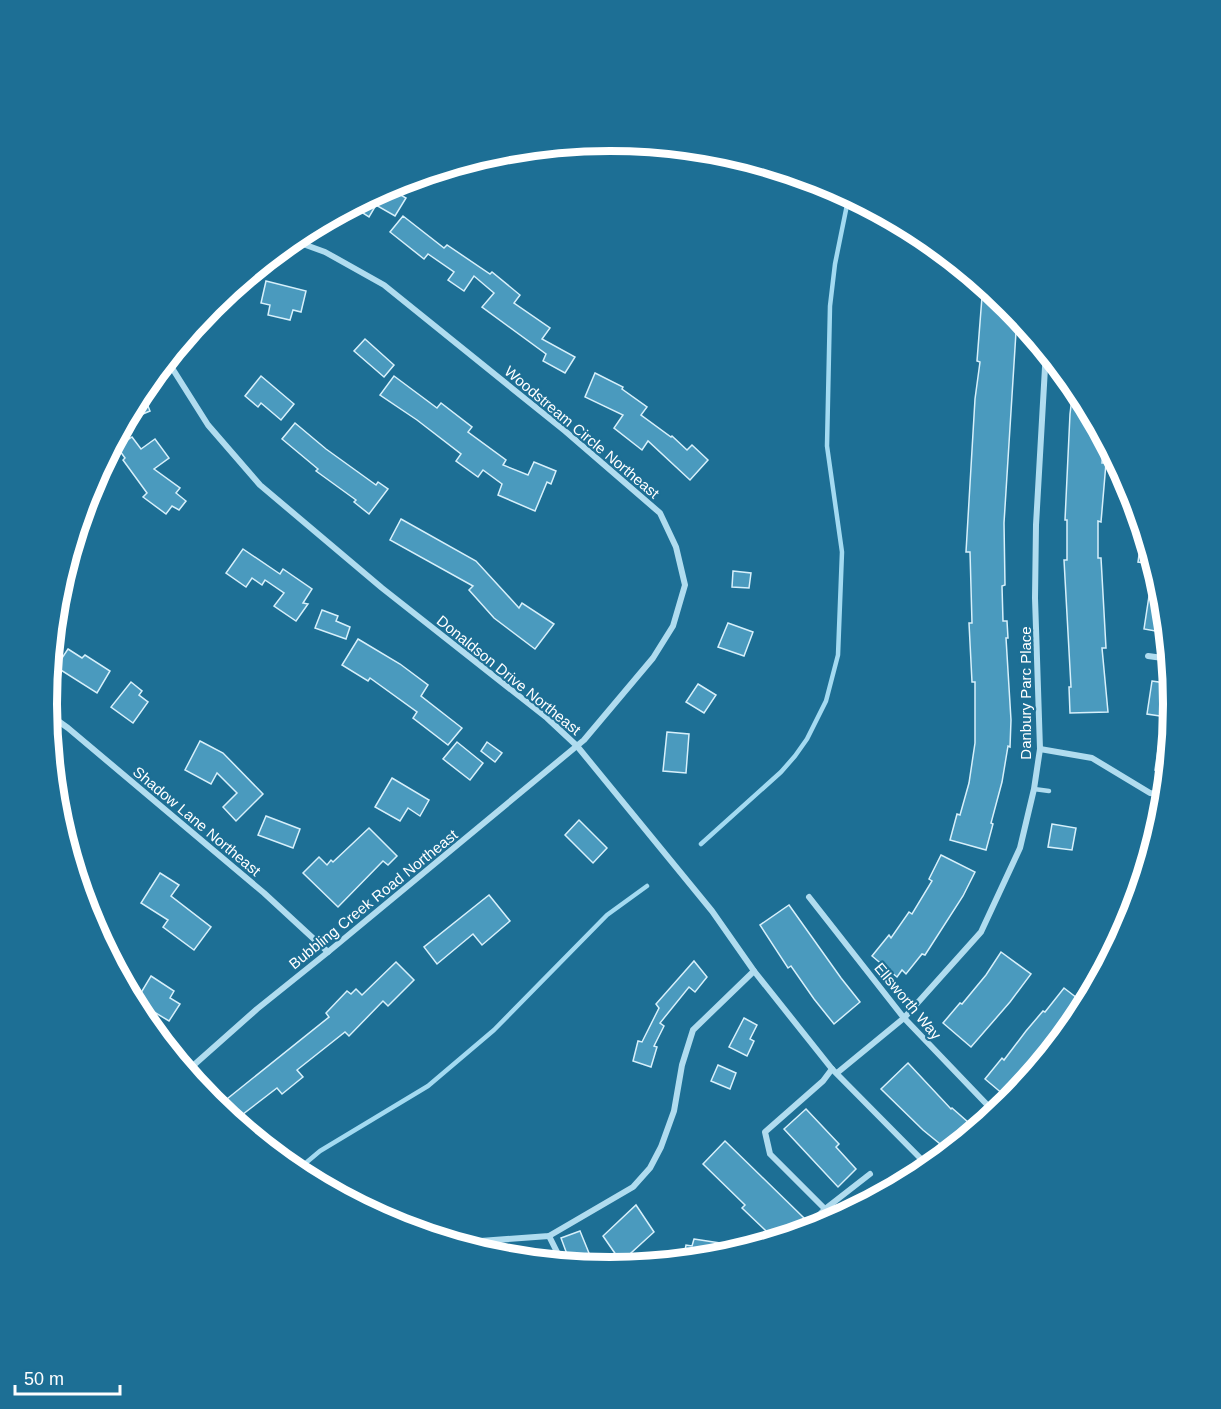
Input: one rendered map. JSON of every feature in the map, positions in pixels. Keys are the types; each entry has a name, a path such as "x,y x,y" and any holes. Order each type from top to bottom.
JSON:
{"street":[{"name":"Woodstream Circle Northeast","path":"303,244 326,252 384,285 565,431 660,513 676,547 685,585 673,626 653,658 577,746"},
{"name":"Danbury Parc Place","path":"825,1209 770,1154 765,1132 835,1071 904,1018 981,933 1020,848 1034,789 1040,749 1035,598 1036,525 1045,362"},
{"name":"Donaldson Drive Northeast","path":"172,367 208,425 260,485 382,588 547,718 577,746 712,911 754,971 835,1071 923,1161"},
{"path":"1148,656 1162,658"},
{"name":"Shadow Lane Northeast","path":"57,720 264,893 328,952"},
{"name":"Bubbling Creek Road Northeast","path":"192,1067 257,1009 577,746"},
{"path":"1040,749 1092,758 1150,793 1156,794"},
{"name":"Ellsworth Way","path":"809,897 904,1018 990,1107"},
{"path":"480,1242 549,1236 633,1187 650,1168 661,1147 674,1111 682,1065 693,1030 754,971"},
{"path":"816,1218 870,1174"},
{"path":"549,1236 559,1255"}],"lane":[{"path":"1034,789 1048,792"}],"building":[{"path":"398,193 406,198 395,216 376,205 369,217 360,211"},
{"path":"403,216 444,248 447,245 490,274 492,272 520,295 514,303 550,328 542,339 575,357 565,373 543,361 546,354 482,307 494,293 474,276 464,291 448,280 454,272 428,254 424,259 390,232"},
{"path":"266,281 306,291 301,312 293,310 290,320 268,315 270,305 261,303"},
{"path":"982,295 1016,328 1004,523 1005,585 1002,586 1003,621 1007,621 1008,638 1006,638 1011,720 1010,747 1008,746 986,850 950,840 969,783 975,743 975,682 972,682 969,623 972,623 970,552 966,552 975,399 980,362 977,361"},
{"path":"365,339 394,365 384,377 354,351"},
{"path":"595,373 623,387 622,389 647,407 641,415 672,436 687,450 692,445 708,460 690,480 648,441 642,450 614,428 623,415 585,397"},
{"path":"261,376 294,404 281,420 261,403 258,407 245,396"},
{"path":"394,376 437,408 441,403 472,427 468,432 506,460 503,465 528,475 534,462 556,471 551,484 547,482 535,511 498,495 502,484 483,470 478,477 456,461 461,454 380,395"},
{"path":"1072,399 1103,452 1102,463 1106,463 1101,522 1098,521 1098,558 1101,558 1106,648 1102,648 1108,712 1070,713 1069,687 1071,687 1064,560 1067,560 1067,520 1065,520"},
{"path":"147,403 150,411 138,416"},
{"path":"295,423 326,449 376,485 378,482 388,489 369,514 354,502 356,500 316,471 318,469 282,439"},
{"path":"132,437 141,449 155,439 169,458 154,469 180,488 176,493 186,501 179,510 172,506 166,514 143,497 147,493 123,460 125,458 119,450 123,443"},
{"path":"401,519 476,561 519,608 522,603 554,624 535,649 494,618 469,590 473,586 390,540"},
{"path":"1140,545 1145,563 1138,562"},
{"path":"243,549 280,574 283,569 312,589 303,603 308,604 296,621 274,606 284,593 265,580 262,585 252,578 246,587 226,573"},
{"path":"733,571 751,573 749,588 732,587"},
{"path":"1149,596 1153,597 1159,632 1144,629"},
{"path":"322,610 338,616 336,621 350,627 346,639 315,628"},
{"path":"728,623 753,632 744,656 718,647"},
{"path":"358,639 400,664 428,685 421,696 462,728 448,745 413,718 417,712 370,678 368,681 342,665"},
{"path":"68,649 82,658 85,655 110,671 97,693 58,668 59,663"},
{"path":"1152,681 1163,683 1164,717 1147,714"},
{"path":"131,682 142,691 139,695 148,702 133,723 111,707"},
{"path":"698,684 716,695 704,713 686,702"},
{"path":"667,732 689,734 686,773 663,771"},
{"path":"200,741 223,753 263,794 236,821 223,807 237,793 217,773 211,784 185,770"},
{"path":"457,742 483,763 470,780 443,759"},
{"path":"487,742 502,753 495,762 481,751"},
{"path":"1159,743 1163,744 1160,771 1155,770"},
{"path":"392,778 429,800 420,816 408,808 400,821 375,807"},
{"path":"266,816 300,829 293,848 258,835"},
{"path":"579,820 607,848 593,863 565,835"},
{"path":"1052,824 1076,828 1072,850 1048,847"},
{"path":"369,828 397,856 388,865 383,861 338,907 303,873 319,857 327,865 331,860 333,862"},
{"path":"941,855 975,872 963,896 925,955 922,954 906,974 902,970 897,977 872,956 889,935 891,938 909,912 912,914 932,881 929,879"},
{"path":"160,873 179,885 171,896 211,927 194,950 163,927 168,920 141,903"},
{"path":"489,895 510,921 482,945 473,934 437,964 424,947"},
{"path":"789,905 860,1002 834,1024 791,966 788,968 760,925"},
{"path":"1001,952 1031,974 971,1047 943,1023 986,975"},
{"path":"694,961 707,977 695,992 689,987 660,1023 664,1026 654,1046 657,1047 651,1067 633,1061 638,1041 642,1042 659,1008 656,1004"},
{"path":"396,962 414,980 388,1006 383,1001 349,1036 345,1032 297,1070 303,1077 282,1094 277,1088 241,1116 224,1101 329,1017 326,1013 347,991 351,994 356,989 362,995"},
{"path":"151,976 174,991 170,998 180,1004 169,1021 148,1008 140,995"},
{"path":"1064,988 1079,999 1050,1041 1003,1094 985,1079 1002,1058 1004,1060 1043,1011 1045,1012"},
{"path":"744,1018 757,1025 750,1039 754,1041 747,1056 729,1047"},
{"path":"908,1063 951,1109 971,1124 943,1147 881,1089"},
{"path":"718,1065 736,1073 730,1089 711,1081"},
{"path":"806,1109 839,1144 836,1147 856,1169 838,1187 784,1129"},
{"path":"725,1141 804,1218 796,1226 770,1234 742,1208 745,1205 703,1164"},
{"path":"636,1205 654,1232 626,1258 618,1258 603,1236"},
{"path":"580,1231 591,1257 568,1256 561,1238"},
{"path":"694,1239 730,1244 685,1253 686,1245 692,1246"}],"waterway":[{"path":"701,844 781,772 795,756 807,739 826,701 838,655 842,552 827,446 830,306 835,264 847,204"},
{"path":"303,1165 320,1151 428,1086 494,1030 607,915 647,886"}]}
